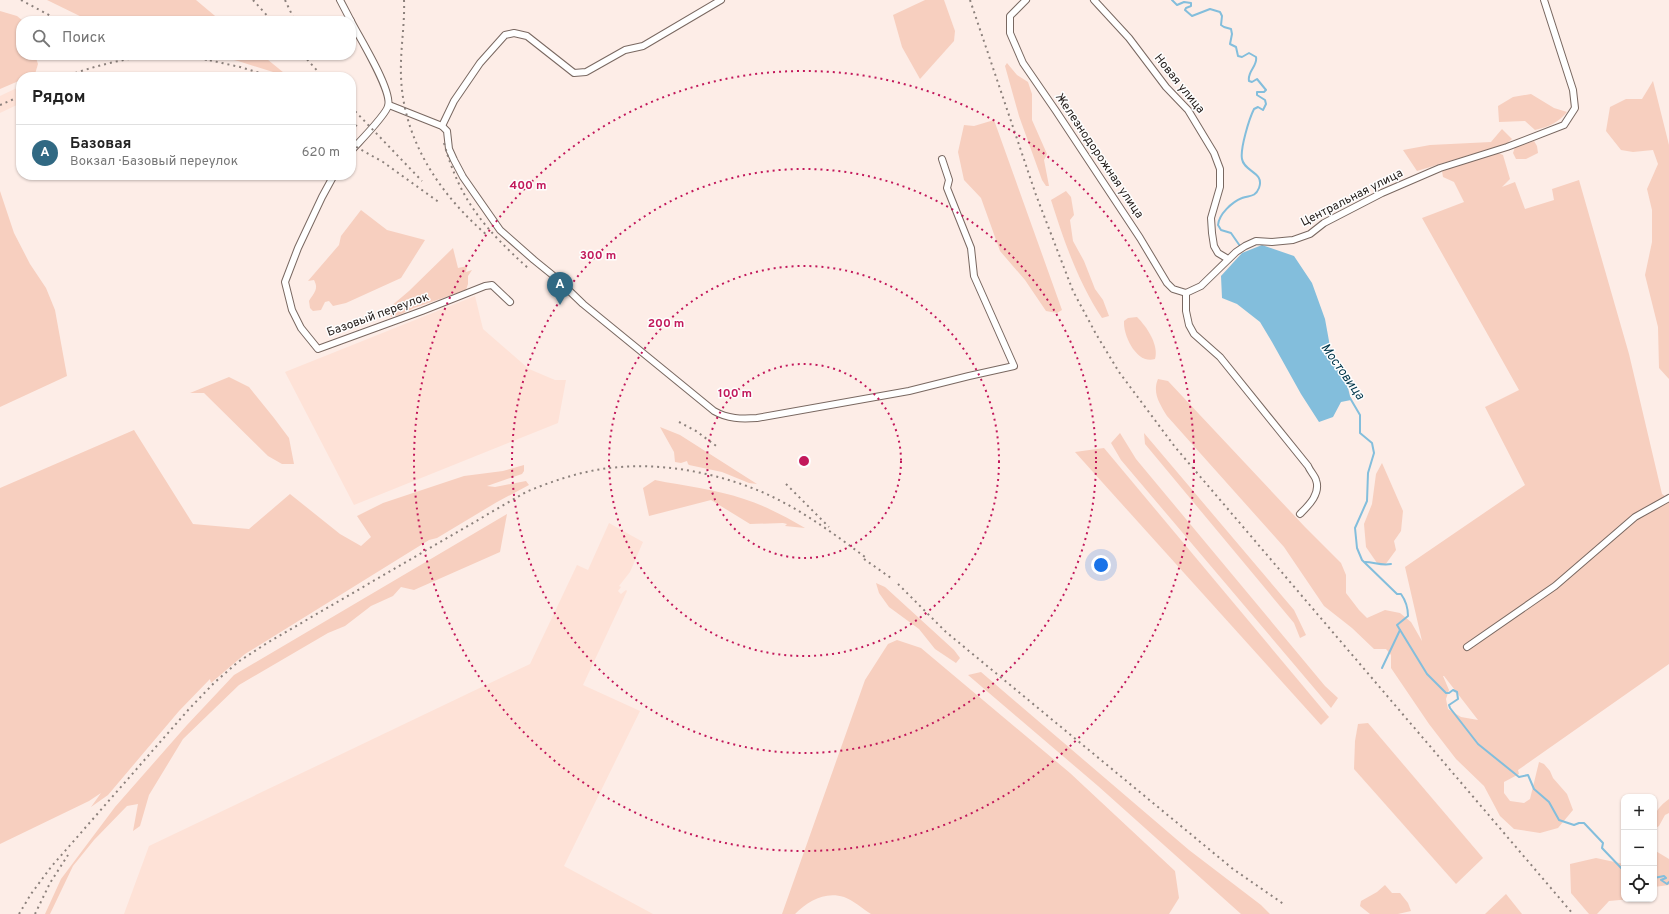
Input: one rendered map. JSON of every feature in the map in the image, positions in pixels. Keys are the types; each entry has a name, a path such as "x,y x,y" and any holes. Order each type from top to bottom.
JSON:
{"street":[{"path":"340,0 348,16"},
{"path":"442,126 454,101 480,63 505,35 514,33 527,36 574,72 586,72 625,50 644,46 721,0"},
{"name":"Железнодорожная улица","path":"1026,0 1010,16 1010,33 1023,63 1140,238 1167,283 1173,289 1186,293"},
{"name":"Новая улица","path":"1094,0 1129,38 1166,87 1188,110 1214,153 1220,169 1220,187 1211,218 1212,233 1214,246 1218,253 1228,259"},
{"name":"Центральная улица","path":"1186,293 1201,286 1228,259 1245,246 1256,241 1272,242 1292,240 1310,234 1324,224 1382,193 1440,168 1507,147 1564,125 1575,108 1573,90 1544,0"},
{"path":"356,30 382,79 389,105 385,112 356,145"},
{"path":"389,105 442,126 447,131 449,149 454,160 463,176 500,230 555,277 583,304 721,415 735,418 757,418 909,391 1014,366 974,276 971,248 947,188 949,180 942,159"},
{"name":"Базовый переулок","path":"331,180 300,242 285,282 292,310 301,328 318,349 485,286 492,286 510,302"},
{"path":"1186,293 1186,311 1189,325 1194,334 1220,357 1308,466 1317,481 1316,492 1310,503 1300,514"},
{"path":"1467,647 1555,586 1635,517 1669,498"}],"shaded area":[{"path":"47,0 196,0 215,16 80,16"},
{"path":"925,0 944,0 955,31 954,41 920,79 902,47 893,15"},
{"path":"0,11 17,16 16,60 37,60 38,64 36,72 16,72 16,82 0,89"},
{"path":"234,60 268,60 283,72 273,72"},
{"path":"1007,63 1017,75 1028,82 1032,94 1032,120 1047,154 1044,160 1049,186 1046,186 1042,180 1019,116 1005,66"},
{"path":"1653,81 1669,145 1669,379 1659,368 1658,327 1645,275 1652,242 1652,210 1647,189 1658,164 1653,150 1633,152 1621,150 1606,131 1610,107 1626,99 1642,99"},
{"path":"16,88 16,105 0,113 0,96"},
{"path":"1531,94 1554,108 1567,112 1552,124 1535,130 1525,121 1499,122 1498,106 1513,97"},
{"path":"994,120 1062,310 1057,313 1046,311 1025,280 1000,251 981,198 964,180 958,152 964,125 974,126"},
{"path":"1502,129 1512,139 1506,144 1417,171 1403,150 1430,145 1491,142"},
{"path":"1534,141 1537,146 1538,153 1526,159 1516,159 1513,153 1515,147"},
{"path":"1498,153 1503,155 1510,179 1502,187 1515,182 1525,209 1554,200 1552,189 1579,180 1629,354 1662,494 1669,499 1669,664 1518,770 1519,774 1504,782 1504,793 1510,801 1524,803 1530,799 1539,762 1544,764 1550,771 1553,778 1567,794 1573,810 1558,828 1540,833 1514,829 1500,816 1484,786 1456,759 1429,724 1391,668 1391,655 1386,649 1374,649 1352,628 1324,606 1284,547 1167,416 1159,403 1156,394 1156,384 1158,379 1168,381 1305,527 1341,563 1346,575 1346,593 1367,618 1385,610 1400,613 1411,622 1422,641 1405,567 1525,485 1485,407 1519,390 1422,218 1464,202 1454,182 1443,177 1442,171","holes":["1444,676 1478,720 1461,717 1448,709 1446,699 1449,690"]},
{"path":"0,191 14,233 30,264 46,288 55,310 67,376 0,407"},
{"path":"1066,191 1071,197 1074,215 1070,220 1073,241 1084,261 1095,289 1103,300 1109,316 1102,318 1093,304 1072,261 1061,231 1051,200"},
{"path":"361,210 387,230 425,240 401,278 346,303 333,306 329,301 325,302 321,310 313,311 310,308 309,301 315,291 316,286 314,280 308,281 339,245 341,236"},
{"path":"453,248 458,268 467,266 466,272 472,270 468,276 466,290 391,317 388,310 389,308 409,291"},
{"path":"475,296 483,329 529,369 555,380 566,380 558,423 354,505 285,372"},
{"path":"1137,317 1145,326 1154,342 1156,354 1155,359 1148,360 1137,354 1132,348 1126,334 1124,321 1128,318"},
{"path":"229,377 249,387 289,438 294,464 282,464 268,456 204,393 190,393"},
{"path":"660,427 680,435 757,484 749,483 722,472 689,465 687,461 681,463 675,462 674,452"},
{"path":"134,430 193,524 249,529 290,494 340,534 361,546 371,537 357,516 383,503 464,476 503,471 524,465 524,471 522,474 487,486 495,487 526,481 529,485 497,502 437,538 429,540 245,654 211,683 210,679 179,711 108,795 91,807 101,793 89,801 0,844 0,488"},
{"path":"1120,433 1136,459 1325,686 1338,698 1331,708 1121,460 1111,443"},
{"path":"1144,433 1294,610 1306,635 1300,638 1294,623 1145,444"},
{"path":"1104,448 1329,717 1321,725 1075,452"},
{"path":"1382,463 1403,511 1401,531 1394,541 1396,550 1385,565 1377,563 1366,547 1364,524 1372,504 1376,474"},
{"path":"655,480 711,490 744,499 768,508 805,528 785,526 787,524 783,523 750,524 711,500 649,516 643,488"},
{"path":"507,514 500,552 414,590 401,587 393,596 371,606 345,626 328,633 239,685 183,739 149,795 140,826 133,831 138,804 127,806 94,840 73,866 50,914 45,914 61,879 115,807 187,725 234,675"},
{"path":"609,523 643,542 630,572 619,586 621,587 618,591 621,594 626,590 627,591 583,685 640,711 564,866 653,914 124,914 149,846 530,664 577,565 588,570"},
{"path":"876,583 885,587 954,650 960,658 956,663 935,649 919,629 889,607 879,593"},
{"path":"897,640 921,648 1070,773 1175,871 1179,898 1169,914 871,914 847,898 837,895 830,895 811,901 795,914 782,914 865,680 888,644"},
{"path":"981,672 1189,850 1261,905 1270,914 1241,914 1098,786 968,675"},
{"path":"1368,723 1483,858 1456,884 1354,769 1355,741 1358,724"},
{"path":"1669,799 1669,813 1665,815 1657,827 1657,812"},
{"path":"1657,852 1669,859 1669,885 1657,887"},
{"path":"1596,858 1621,863 1621,900 1609,901 1597,914 1589,914 1571,893 1570,864"},
{"path":"1385,885 1392,893 1400,893 1408,903 1411,911 1398,914 1370,914 1360,906 1361,901 1377,892"},
{"path":"1506,894 1522,914 1485,914"}],"water":[{"path":"1262,245 1294,256 1312,283 1325,319 1333,363 1346,380 1351,400 1341,402 1333,417 1319,422 1301,394 1260,322 1237,304 1222,298 1221,276 1242,253"}],"waterway":[{"name":"Мостовица","path":"1172,0 1177,5 1184,2 1191,3 1191,6 1185,10 1192,16 1210,9 1220,12 1222,16 1221,25 1231,29 1232,34 1230,44 1236,47 1238,56 1242,57 1249,53 1256,57 1249,81 1252,82 1257,79 1266,90 1264,92 1257,92 1257,95 1265,100 1266,104 1263,110 1258,107 1254,109 1245,134 1242,148 1242,159 1246,167 1257,175 1260,183 1259,188 1254,195 1242,198 1230,205 1223,213 1218,225 1221,230 1231,233 1240,246"},
{"name":"Мостовица","path":"1350,398 1360,415 1360,433 1372,443 1374,453 1368,473 1367,501 1355,528 1357,548 1362,560 1397,594 1401,594 1404,599 1408,616 1397,625 1427,674 1446,693 1453,690 1457,692 1458,699 1449,705 1450,708 1478,744 1519,777 1528,775 1534,789 1549,802 1559,820 1574,825 1584,823 1603,843 1602,848 1621,868"},
{"path":"1365,562 1384,565 1391,564"},
{"path":"1382,668 1400,630"},
{"name":"Мостовица","path":"1657,877 1664,876 1666,878 1661,880 1667,884 1669,882"}],"railway":[{"path":"21,0 51,16"},
{"path":"253,0 267,16"},
{"path":"285,0 293,16"},
{"path":"404,0 401,76 403,100 409,122 427,165 440,184 454,203 488,236"},
{"path":"970,0 1036,195 1073,291 1096,334 1119,372 1175,447 1573,914"},
{"path":"80,72 125,60"},
{"path":"208,60 256,72"},
{"path":"308,60 318,72"},
{"path":"0,105 16,98"},
{"path":"356,112 422,181"},
{"path":"444,143 458,182 476,213 499,241 529,269"},
{"path":"356,147 383,162 440,203"},
{"path":"679,422 696,431 719,448"},
{"path":"19,914 31,894 51,867 189,709 214,683 238,662 267,643 526,492 573,475 602,469 642,466 663,467 703,473 723,478 776,498 841,539 865,557"},
{"path":"786,484 829,527"},
{"path":"864,559 891,578"},
{"path":"898,584 946,632 1233,869 1285,905"},
{"path":"35,914 50,883 68,855"}],"place":[{"name":"Базовая","path":"560,305"}]}
